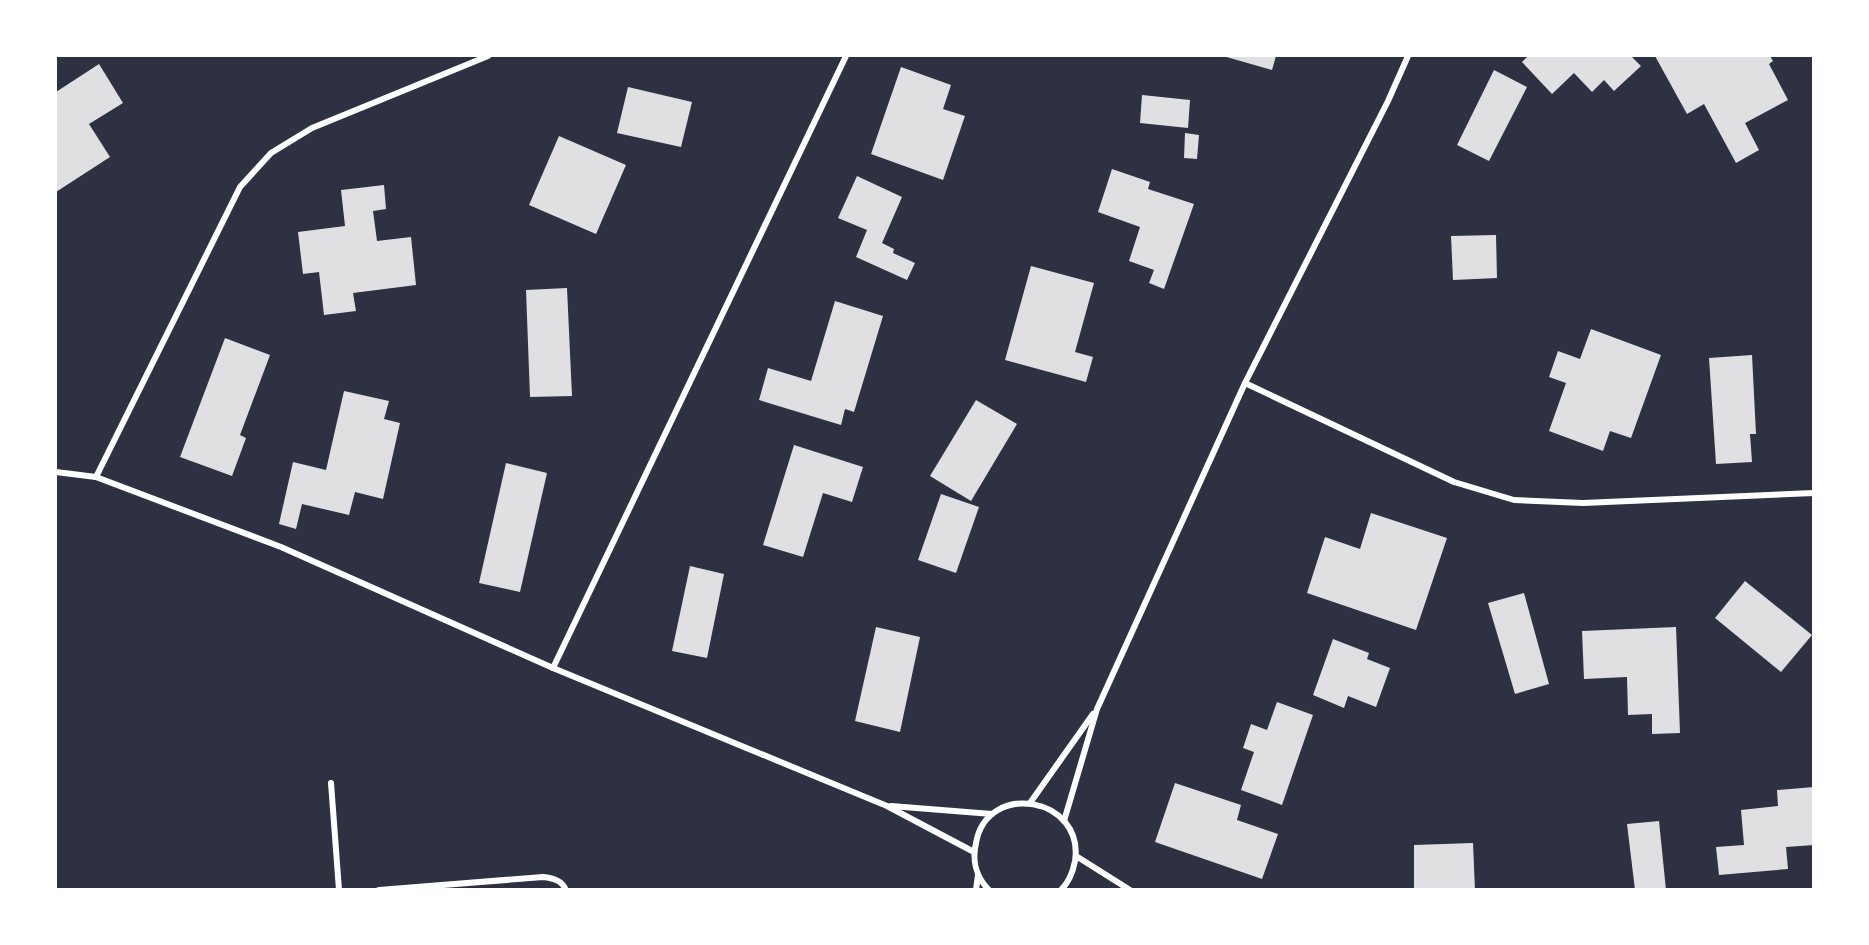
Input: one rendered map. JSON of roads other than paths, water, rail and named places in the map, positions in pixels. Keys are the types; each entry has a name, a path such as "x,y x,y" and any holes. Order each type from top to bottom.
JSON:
{"street":[{"path":"96,477 240,187 259,164 288,142 312,129 488,56"},
{"path":"553,668 846,56"},
{"path":"1064,821 1097,709 1245,384 1388,101 1408,56"},
{"path":"1245,384 1454,482 1514,500 1583,503 1814,493"},
{"path":"56,472 96,477 281,547 553,668 887,806 974,852"},
{"path":"1030,803 1097,709"},
{"path":"331,783 339,890"},
{"path":"976,890 978,875 974,852 976,838 983,825 992,814 1004,807 1017,803 1030,803 1043,806 1064,821 1075,843 1076,856 1073,871 1061,890"},
{"path":"887,806 992,814"},
{"path":"1076,856 1130,890"},
{"path":"978,875 989,890"},
{"path":"379,890 543,877 554,879 565,886 566,890"}]}
